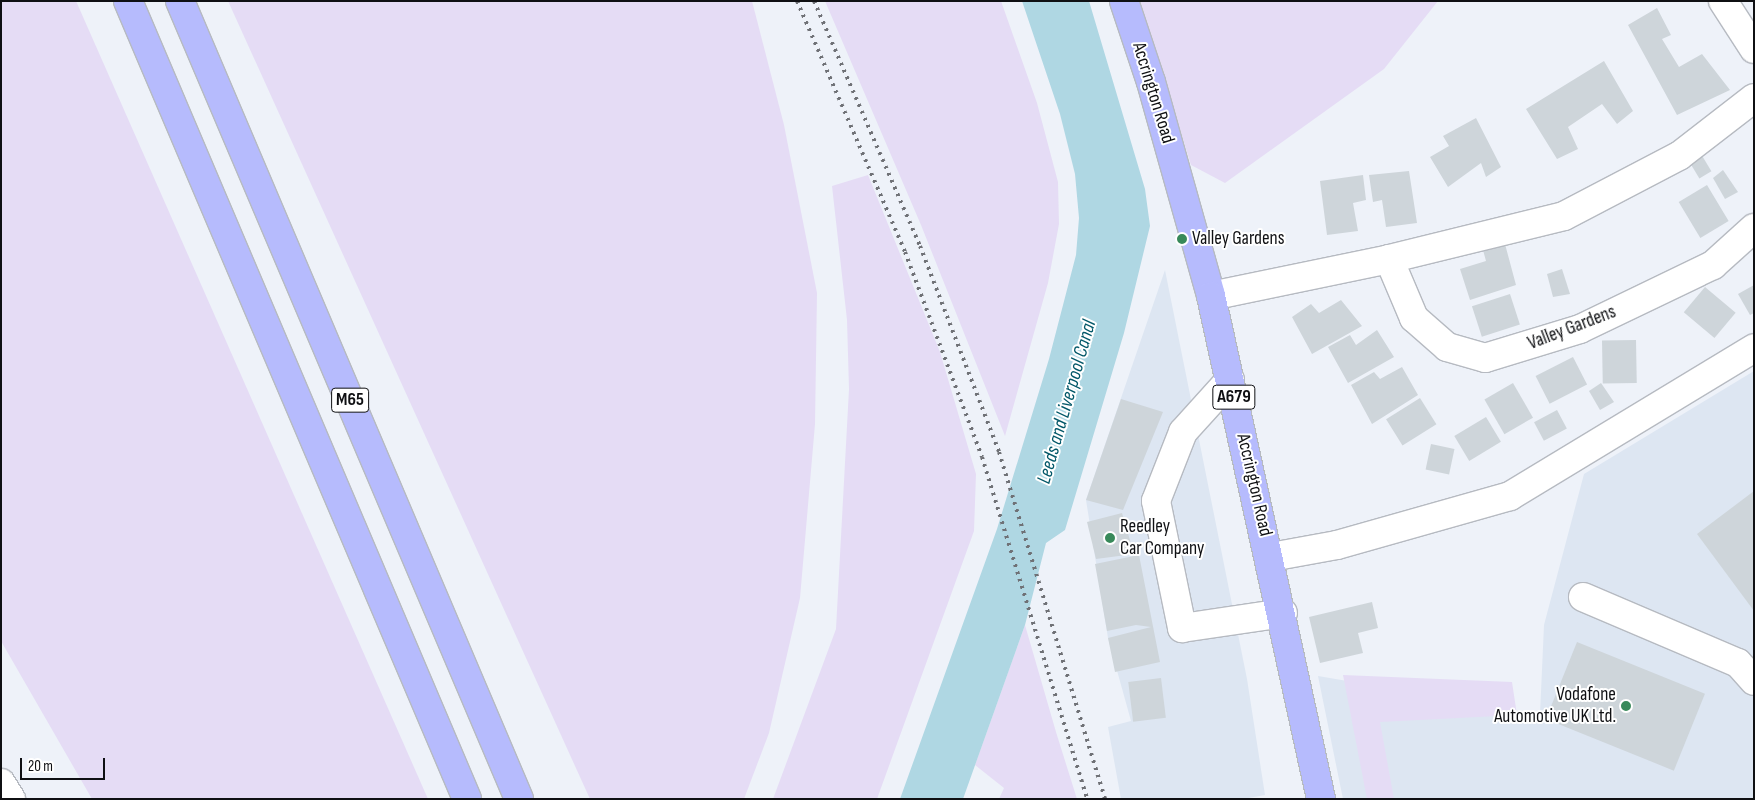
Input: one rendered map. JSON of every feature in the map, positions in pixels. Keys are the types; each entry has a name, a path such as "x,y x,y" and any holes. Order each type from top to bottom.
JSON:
{"highway":[{"name":"M65","path":"128,1 467,799"},
{"name":"M65","path":"180,1 519,799"},
{"name":"Accrington Road","path":"1124,1 1151,82 1212,296 1271,556 1321,799"}],"street":[{"path":"1723,1 1754,49"},
{"path":"1212,296 1389,259 1564,216 1679,156 1754,98"},
{"name":"Valley Gardens","path":"1389,259 1414,318 1448,347 1485,358 1580,329 1712,265 1754,228"},
{"path":"1271,556 1337,545 1510,496 1754,348"},
{"path":"1230,380 1182,432 1156,501 1182,628 1283,613"},
{"path":"1583,597 1738,663 1754,681"},
{"path":"1,783 11,799"}],"shaded area":[{"path":"1,1 76,1 428,799 92,799 1,641"},
{"path":"228,1 752,1 784,125 817,293 815,424 800,598 769,733 744,799 590,799"},
{"path":"825,1 1001,1 1037,103 1058,182 1059,224 1048,283 1005,436 921,225"},
{"path":"1140,1 1438,1 1384,69 1225,183 1191,165"},
{"path":"868,175 940,352 976,474 974,531 877,799 773,799 836,629 849,389 847,320 832,186"},
{"path":"1165,270 1247,679 1265,795 1243,799 1121,799 1108,727 1131,721 1108,638 1086,500"},
{"path":"1754,371 1754,799 1343,799 1318,676 1540,714 1544,625 1584,474"},
{"path":"1025,625 1077,799 999,799 1004,788 975,765"},
{"path":"1343,675 1512,682 1517,715 1380,722 1394,799 1367,799"}],"water":[{"name":"Leeds and Liverpool Canal","path":"1022,1 1089,1 1145,189 1150,226 1124,333 1065,530 1046,543 1025,625 963,799 900,799 997,529 1049,359 1076,255 1079,218 1075,174 1060,114"}],"building":[{"path":"1657,8 1671,35 1662,39 1679,67 1702,54 1730,90 1677,115 1628,25"},
{"path":"1604,61 1633,111 1617,124 1602,104 1568,127 1578,149 1557,159 1526,109"},
{"path":"1476,118 1501,167 1486,177 1481,163 1448,187 1430,157 1449,146 1443,136"},
{"path":"1698,149 1711,171 1699,178 1686,156"},
{"path":"1723,170 1738,192 1725,199 1713,178"},
{"path":"1409,171 1417,223 1386,227 1382,200 1373,202 1369,175"},
{"path":"1363,175 1366,200 1353,203 1358,231 1327,235 1320,181"},
{"path":"1707,185 1729,221 1700,238 1679,202"},
{"path":"1505,244 1516,285 1470,300 1460,269 1486,261 1483,250"},
{"path":"1562,269 1570,294 1553,297 1547,274"},
{"path":"1754,285 1754,313 1750,315 1738,294"},
{"path":"1705,287 1736,313 1714,338 1684,312"},
{"path":"1510,294 1520,324 1482,337 1472,306"},
{"path":"1341,300 1362,326 1312,354 1292,317 1311,304 1319,313"},
{"path":"1377,330 1394,357 1348,383 1328,347 1350,335 1356,345"},
{"path":"1636,340 1637,383 1603,384 1602,341"},
{"path":"1573,357 1587,385 1550,404 1536,376"},
{"path":"1402,367 1418,395 1372,424 1351,385 1374,372 1380,379"},
{"path":"1513,383 1533,418 1504,434 1484,400"},
{"path":"1601,383 1614,402 1600,410 1589,391"},
{"path":"1420,398 1436,424 1403,445 1386,419"},
{"path":"1121,399 1163,412 1123,510 1086,500"},
{"path":"1557,410 1567,429 1544,441 1534,422"},
{"path":"1486,417 1501,442 1469,461 1454,436"},
{"path":"1431,444 1454,449 1449,474 1426,469"},
{"path":"1754,491 1754,611 1697,534"},
{"name":"Reedley Car Company","path":"1122,513 1134,554 1096,559 1087,522"},
{"path":"1139,555 1160,662 1115,672 1108,638 1151,627 1136,625 1107,631 1095,564"},
{"path":"1372,602 1378,628 1358,633 1363,653 1320,663 1309,617"},
{"name":"Vodafone Automotive UK Ltd.","path":"1577,642 1705,694 1674,771 1546,719"},
{"path":"1161,678 1166,718 1133,722 1128,682"}],"railway":[{"path":"797,1 905,252 982,457 1087,799"},
{"path":"814,1 920,246 999,452 1105,799"}],"place":[{"name":"Valley Gardens","path":"1182,239"},
{"name":"Reedley Car Company","path":"1110,538"},
{"name":"Vodafone Automotive UK Ltd.","path":"1626,706"}]}
